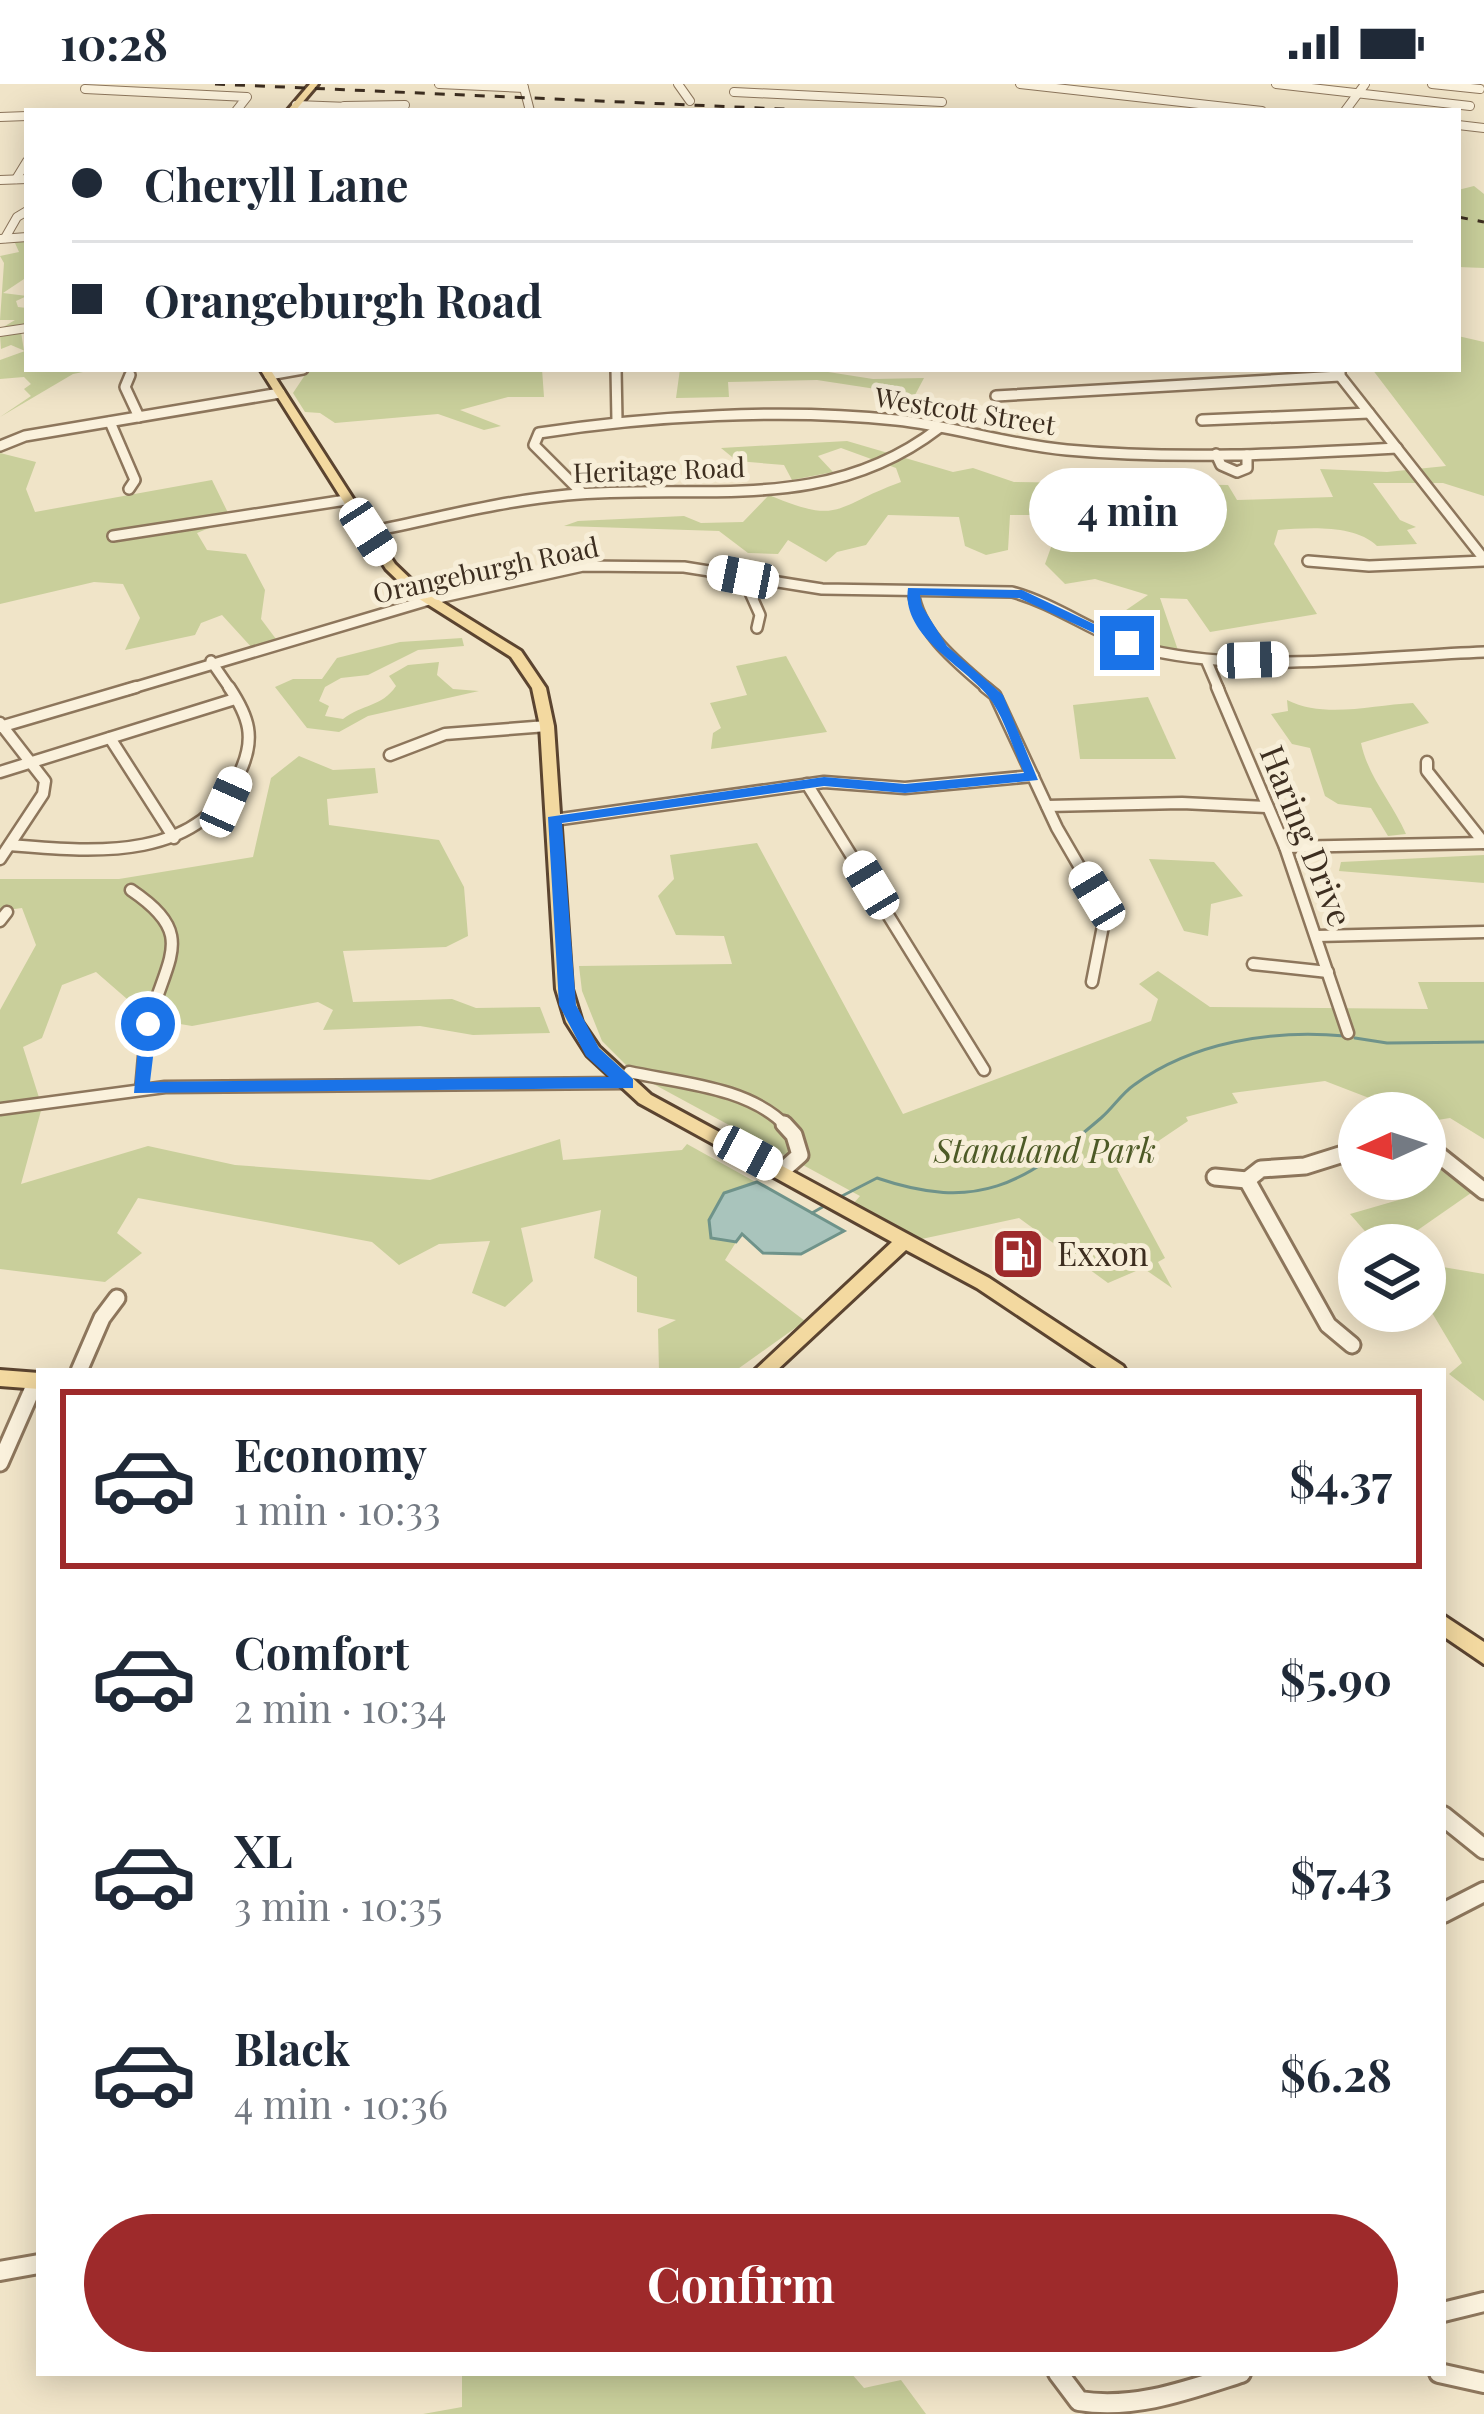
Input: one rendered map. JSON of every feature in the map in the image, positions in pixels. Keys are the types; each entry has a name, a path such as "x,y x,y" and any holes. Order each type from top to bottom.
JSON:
{"main road":[{"path":"293,108 314,84"},
{"path":"267,372 394,571 429,600 516,654 539,688 547,726 568,1005 592,1052 627,1078 645,1099 983,1283 1111,1368"},
{"path":"767,1368 904,1240"},
{"path":"0,1378 36,1381"},
{"path":"1446,1626 1484,1654"}],"street":[{"path":"439,84 524,86"},
{"path":"678,84 693,106"},
{"path":"807,84 815,95"},
{"path":"1020,84 1221,108"},
{"path":"1107,94 1114,84"},
{"path":"1276,84 1484,109"},
{"path":"1347,108 1365,84"},
{"path":"1432,84 1481,89 1461,119"},
{"path":"85,88 247,97 238,108"},
{"path":"734,92 942,102"},
{"path":"293,108 405,105"},
{"path":"16,179 24,165"},
{"path":"0,179 24,179"},
{"path":"2,238 24,213"},
{"path":"616,372 617,421"},
{"path":"1264,372 1270,380"},
{"path":"996,396 1340,372 1484,560"},
{"path":"130,375 125,386 139,417"},
{"path":"0,446 25,436 280,394"},
{"path":"1202,420 1369,413"},
{"name":"Westcott Street","path":"582,493 533,439 550,429 617,421 856,416 1054,449 1246,454 1396,448"},
{"path":"110,422 135,480 129,489"},
{"name":"Heritage Road","path":"368,532 582,493 820,483 907,456 939,428"},
{"path":"1216,454 1221,465 1237,472 1246,468 1246,454"},
{"path":"113,536 346,500"},
{"path":"1308,561 1401,566 1484,560"},
{"name":"Orangeburgh Road","path":"1,725 429,600 598,565 684,567 822,589 1022,594 1142,649 1207,662 1484,652"},
{"path":"743,577 760,615 757,628"},
{"path":"913,590 915,606 941,648 995,695 1103,912 1092,982"},
{"path":"10,845 89,850 174,838 221,810 243,767 251,729 212,662"},
{"name":"Haring Drive","path":"1207,662 1285,847 1348,1033"},
{"path":"0,772 235,699"},
{"path":"0,859 45,788 43,775 26,763 1,725"},
{"path":"390,755 406,744 478,730 547,726"},
{"path":"110,738 174,838"},
{"path":"1426,762 1427,771 1484,843"},
{"path":"554,820 807,784 905,788 1033,776"},
{"path":"807,784 984,1070"},
{"path":"1047,806 1182,802 1266,808"},
{"path":"1285,847 1484,843"},
{"path":"131,890 165,917 175,952 148,1024 141,1088"},
{"path":"1317,936 1484,932"},
{"path":"1253,964 1328,972"},
{"path":"0,1109 141,1088 627,1078 728,1095 772,1112 790,1126 800,1142 800,1155 782,1172"},
{"path":"1215,1177 1248,1178 1261,1168 1322,1163 1338,1157"},
{"path":"1446,1161 1484,1191"},
{"path":"1248,1178 1328,1324 1352,1345"},
{"path":"80,1368 102,1318 117,1298"},
{"path":"0,1463 36,1385"},
{"path":"1446,1818 1484,1849"},
{"path":"1446,1911 1484,1892"},
{"path":"0,2271 36,2265"},
{"path":"1446,2311 1484,2302"},
{"path":"1446,2375 1484,2383"},
{"path":"1060,2376 1079,2402 1108,2406 1151,2400 1231,2376"}],"green space":[{"path":"1474,186 1484,194 1484,268 1461,267 1461,189"},
{"path":"24,238 24,279 3,293 24,296 16,301 24,308 24,326 0,329 15,320 0,320 4,263 0,256 19,252 15,243 0,240"},
{"path":"21,332 24,351 11,345 1,349 0,335"},
{"path":"1461,337 1484,342 1484,496 1443,483 1373,483 1400,520 1416,527 1407,530 1417,544 1377,546 1356,534 1330,529 1278,530 1274,544 1317,614 1210,632 1187,599 1160,598 1180,656 1100,628 1148,595 1095,579 1065,584 1045,564 1054,539 1042,515 1010,515 1008,550 986,555 965,546 959,517 888,515 866,545 837,552 826,562 788,540 778,554 748,553 719,531 564,526 578,521 684,516 701,523 743,522 769,495 825,511 901,482 896,468 841,448 818,456 833,472 792,480 784,465 737,461 721,448 847,441 953,472 973,468 1014,482 1228,485 1237,500 1333,497 1320,469 1387,472 1446,466 1374,372 1461,372"},
{"path":"24,351 24,372 83,372 0,417 31,396 24,389 31,384 24,377 0,379 0,360"},
{"path":"307,372 542,372 544,397 508,397 460,410 501,426 484,430 438,414 335,423 320,413 305,412 293,393"},
{"path":"680,372 828,372 873,379 924,378 915,395 817,380 728,382 729,397 676,398"},
{"path":"0,453 36,462 26,489 35,512 212,480 231,519 197,533 207,550 246,554 265,590 261,619 279,643 254,650 222,615 201,623 195,635 125,650 140,618 123,584 94,582 0,604"},
{"path":"462,638 464,646 418,650 368,675 341,678 325,687 319,701 329,706 325,716 343,719 390,693 396,686 389,676 408,665 439,662 437,675 453,689 479,691 368,716 339,732 307,728 275,687 293,679 322,679 337,658 400,642"},
{"path":"786,656 827,732 711,749 713,733 721,728 710,703 747,695 736,666"},
{"path":"1148,697 1176,759 1080,759 1073,705"},
{"path":"1287,700 1333,710 1413,703 1429,723 1361,743 1406,834 1388,836 1371,808 1338,804 1325,796 1310,748 1292,744 1271,714 1288,711"},
{"path":"299,756 333,770 375,768 378,793 327,799 329,825 439,840 464,887 468,936 446,947 343,951 353,1002 452,999 476,1008 540,1007 550,1033 473,1035 420,1026 323,1030 333,1010 318,1002 192,1026 150,1019 96,972 62,985 42,1038 23,1047 42,1107 21,1184 148,1146 235,1165 430,1180 560,1139 563,1160 682,1150 687,1144 844,1231 801,1254 763,1253 741,1234 725,1260 805,1321 739,1368 659,1368 658,1329 676,1320 637,1312 637,1277 594,1258 601,1210 521,1228 533,1281 505,1307 472,1293 490,1241 439,1244 399,1265 372,1242 138,1198 117,1233 142,1253 105,1282 0,1269 0,1010 36,945 22,908 0,911 0,879 119,879 253,857 271,778"},
{"name":"Stanaland Park","path":"757,843 903,1114 1151,1021 1158,999 1139,984 1158,971 1210,1007 1428,1009 1418,982 1484,982 1484,1139 1446,1119 1446,1092 1354,1092 1325,1081 1232,1093 1238,1103 1186,1117 1188,1121 1117,1169 1165,1258 1158,1262 1172,1288 1143,1268 1108,1283 1019,1218 917,1240 853,1204 860,1196 635,1074 602,1041 582,991 579,966 732,964 724,936 676,935 658,896 674,879 670,855"},
{"path":"1484,855 1484,883 1339,871 1341,862"},
{"path":"1149,859 1214,862 1243,896 1211,904 1208,936 1184,931"},
{"path":"1446,1174 1471,1193 1426,1224 1359,1224 1350,1214 1399,1200 1446,1200"},
{"path":"1446,1268 1484,1274 1484,1401 1449,1374 1462,1363 1444,1332"},
{"path":"462,2376 854,2376 864,2388 901,2380 926,2414 423,2414 462,2407"}],"water":[{"path":"757,1182 844,1231 801,1254 763,1253 742,1234 736,1242 711,1238 709,1220 724,1193"}],"waterway":[{"path":"840,1197 877,1178 943,1192 997,1186 1047,1160 1134,1085 1181,1058 1262,1037 1345,1036"},
{"path":"1355,1038 1387,1043 1484,1042"},
{"path":"812,1213 826,1205"}],"railway":[{"path":"215,84 759,108"},
{"path":"1461,218 1484,222"}],"place":[{"name":"Exxon","path":"1018,1254"}],"route":[{"path":"148,1024 141,1088 626,1083 592,1052 568,1005 554,820 824,782 905,788 1033,776 995,695 941,648 915,606 913,590 1022,594 1127,643"}]}
